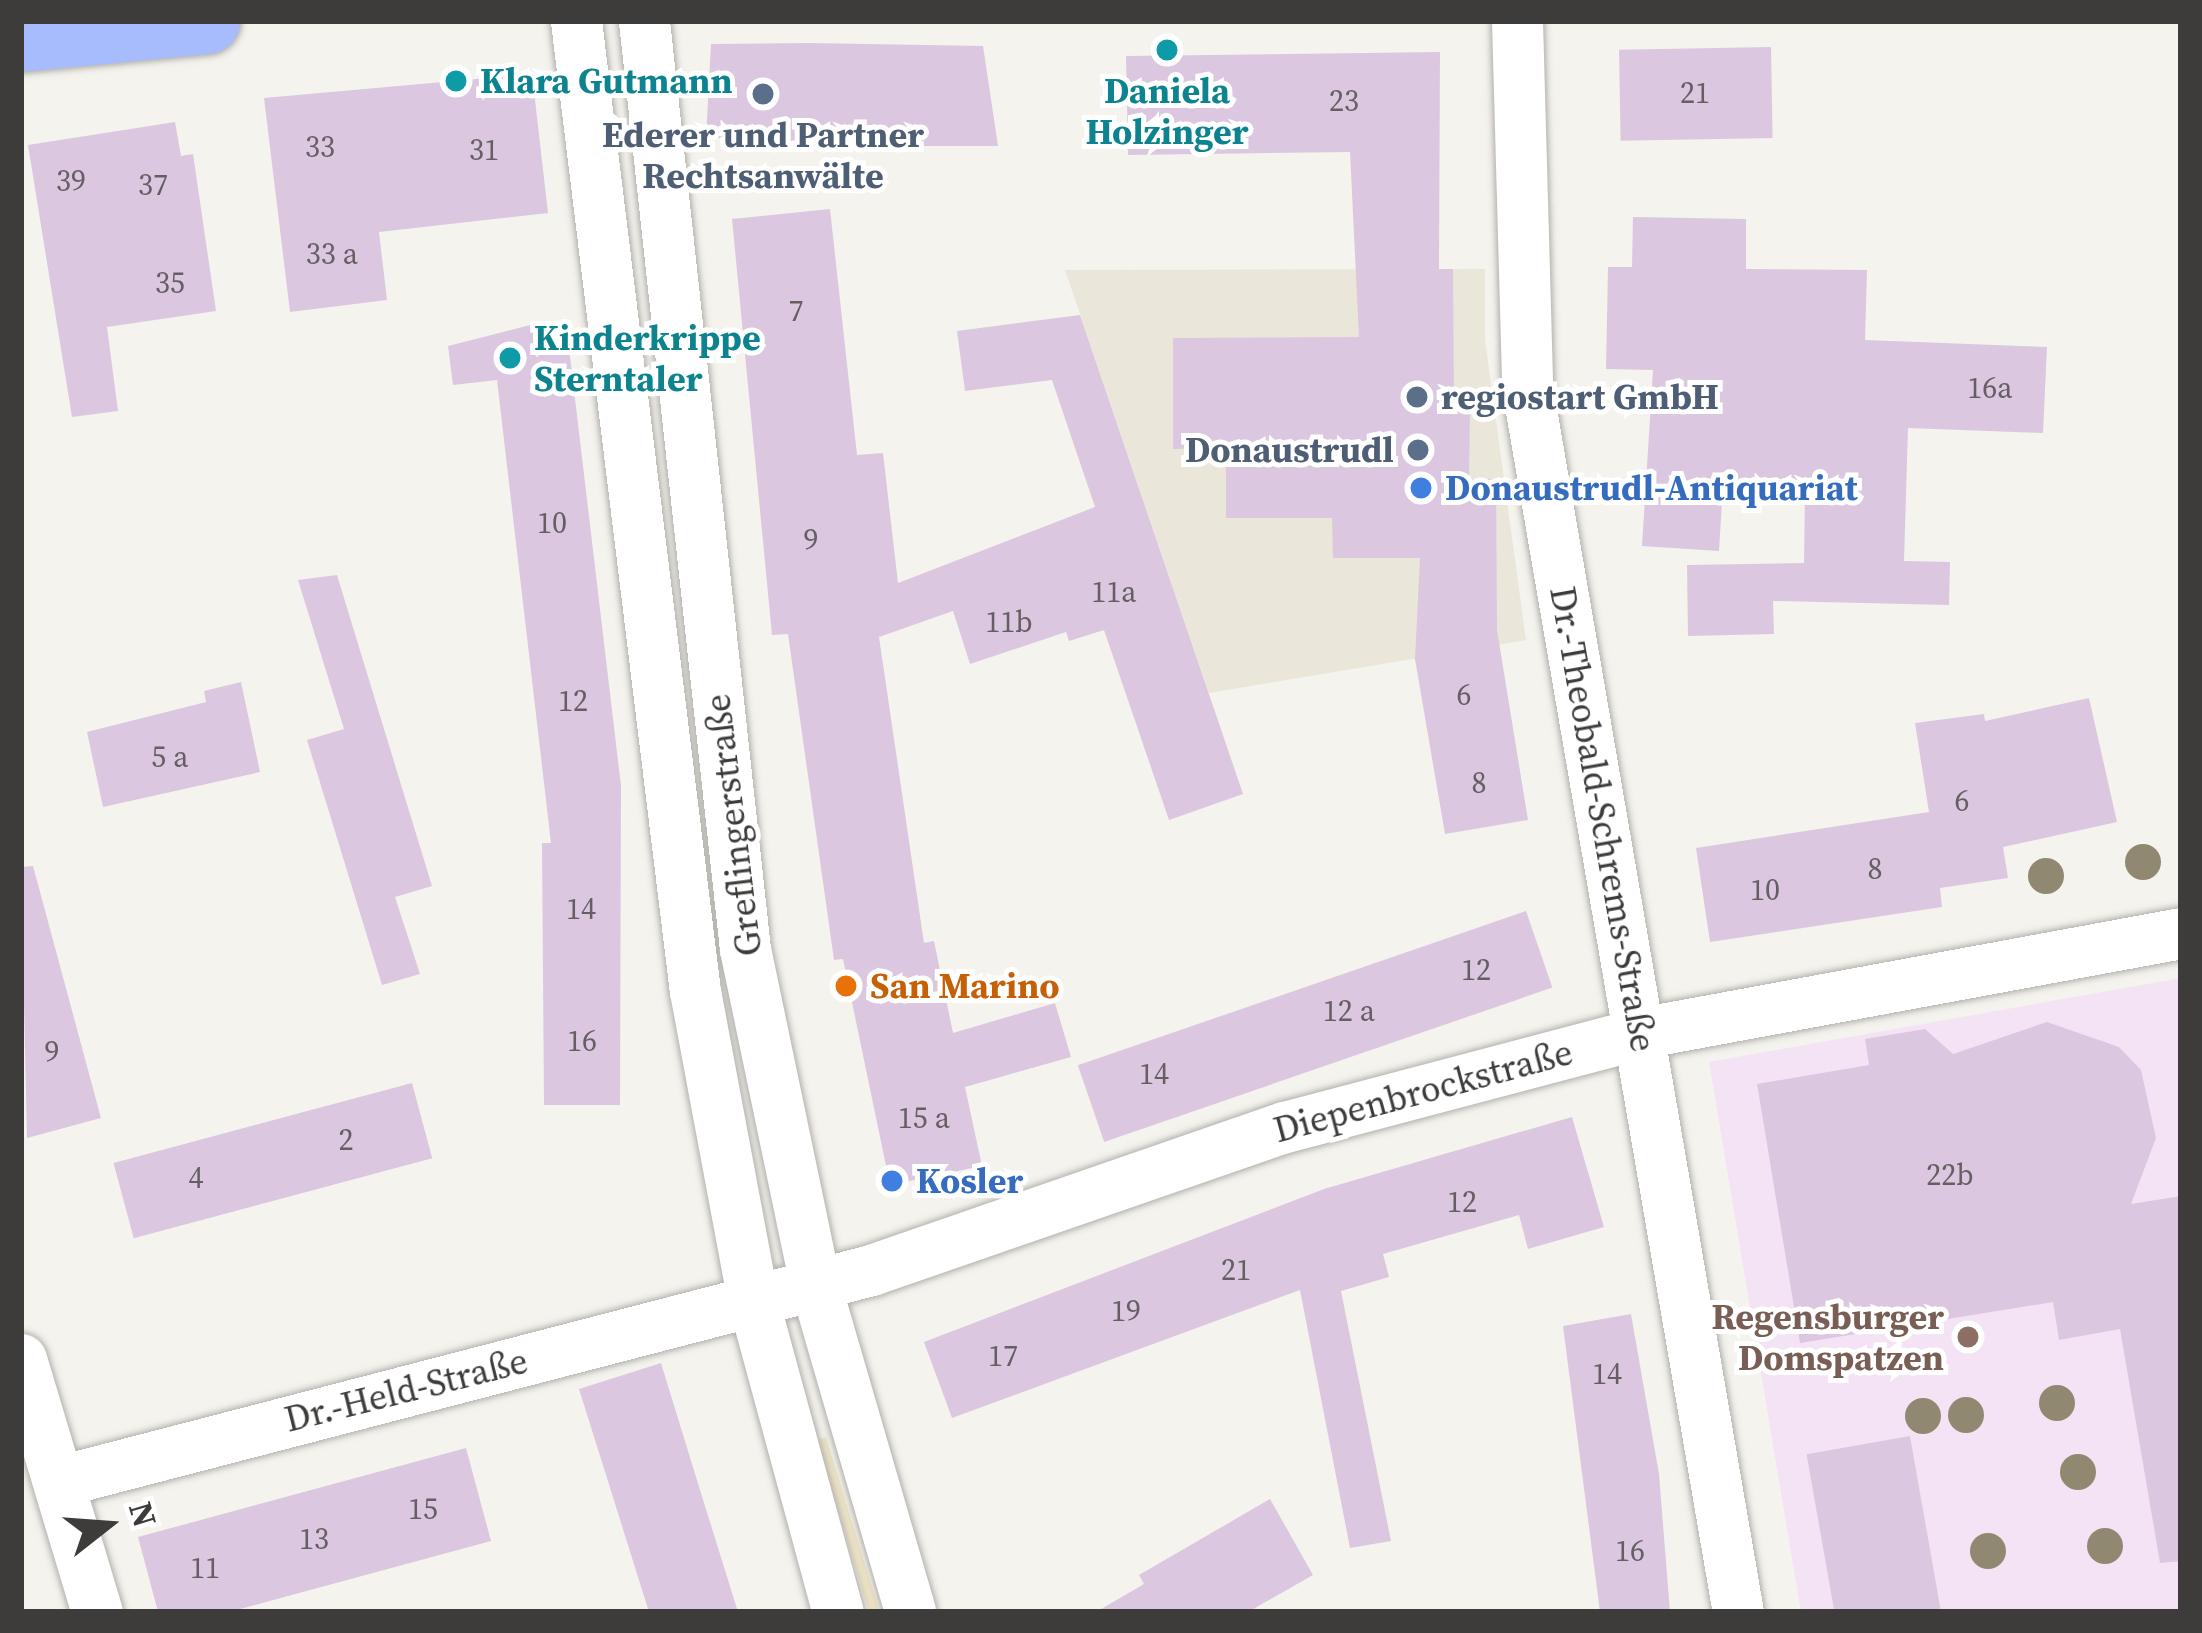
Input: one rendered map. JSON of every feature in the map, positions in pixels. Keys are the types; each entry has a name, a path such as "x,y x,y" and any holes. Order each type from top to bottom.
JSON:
{"main road":[{"path":"21,39 207,21"}],"street":[{"name":"Greflingerstraße","path":"576,21 688,944 753,1300 838,1612"},
{"name":"Greflingerstraße","path":"644,21 746,949 815,1284 910,1612"},
{"name":"Dr.-Theobald-Schrems-Straße","path":"1517,21 1527,387 1738,1612"},
{"name":"Diepenbrockstraße","path":"753,1300 815,1284 1285,1127 1640,1033 2181,932"},
{"name":"Dr.-Held-Straße","path":"60,1481 753,1300"},
{"path":"21,1359 97,1612"}],"shaded area":[{"path":"1485,269 1485,340 1526,640 1209,693 1065,270"},
{"name":"Regensburger Domspatzen","path":"2181,978 2181,1612 1801,1612 1709,1062"},
{"path":"826,1437 880,1612 869,1612 816,1440"}],"building":[{"path":"711,44 983,46 998,146 737,146 737,138 706,138"},
{"path":"1771,47 1773,138 1621,141 1619,50"},
{"path":"1440,52 1439,269 1453,269 1454,407 1470,407 1469,479 1496,479 1497,630 1528,820 1445,834 1415,659 1420,558 1333,558 1332,518 1226,518 1226,448 1173,449 1173,338 1359,337 1350,152 1128,155 1126,56"},
{"path":"532,74 548,213 379,232 387,300 290,312 264,98"},
{"path":"175,122 181,156 193,154 216,311 107,327 118,411 72,417 28,145"},
{"path":"830,209 857,455 883,453 898,583 1095,507 1052,380 965,391 957,331 1080,315 1243,794 1169,820 1104,630 1069,641 1066,632 970,664 953,611 879,637 924,943 934,941 953,1033 1055,1003 1071,1057 965,1087 982,1166 890,1185 843,959 834,960 788,634 772,635 732,219"},
{"path":"1633,217 1746,219 1746,269 1867,270 1865,340 2047,347 2043,433 1908,428 1904,561 1950,562 1949,605 1773,601 1774,634 1688,636 1687,565 1804,563 1805,490 1723,486 1719,551 1642,546 1653,370 1606,369 1608,267 1632,267"},
{"path":"534,324 535,335 567,331 621,786 620,1105 544,1105 542,843 551,843 497,380 453,385 448,346"},
{"path":"337,575 432,886 395,897 420,974 382,985 307,740 344,729 298,580"},
{"path":"241,682 260,772 103,807 87,732 206,702 204,691"},
{"path":"2089,698 2117,822 2003,847 2008,878 1940,888 1942,907 1710,942 1696,848 1929,812 1915,723 1984,714 1985,721"},
{"path":"33,866 101,1118 27,1138 21,867"},
{"path":"1526,911 1552,988 1104,1142 1078,1065"},
{"path":"2047,1022 2119,1047 2141,1070 2156,1138 2131,1204 2181,1196 2181,1561 2160,1563 2120,1329 2059,1340 2053,1302 1800,1343 1757,1084 1869,1065 1865,1039 1925,1029 1953,1054"},
{"path":"412,1083 432,1158 134,1238 114,1163"},
{"path":"1572,1117 1604,1227 1528,1249 1519,1215 1383,1254 1389,1277 1341,1291 1391,1541 1350,1548 1300,1290 952,1418 924,1342 1324,1189"},
{"path":"1631,1314 1659,1474 1670,1612 1600,1612 1563,1326"},
{"path":"661,1363 738,1612 649,1612 579,1389"},
{"path":"1910,1436 1941,1612 1834,1612 1807,1454"},
{"path":"466,1448 491,1541 229,1612 158,1612 138,1537"},
{"path":"1270,1499 1313,1575 1248,1612 1096,1612 1144,1584 1139,1575"}],"place":[{"name":"Daniela Holzinger","path":"1167,50"},
{"name":"Klara Gutmann","path":"456,81"},
{"name":"Ederer und Partner Rechtsanwälte","path":"763,94"},
{"name":"Kinderkrippe Sterntaler","path":"510,358"},
{"name":"regiostart GmbH","path":"1417,397"},
{"name":"Donaustrudl","path":"1418,450"},
{"name":"Donaustrudl-Antiquariat","path":"1421,488"},
{"name":"San Marino","path":"846,986"},
{"name":"Kosler","path":"892,1181"},
{"name":"Regensburger Domspatzen","path":"1968,1337"}]}
